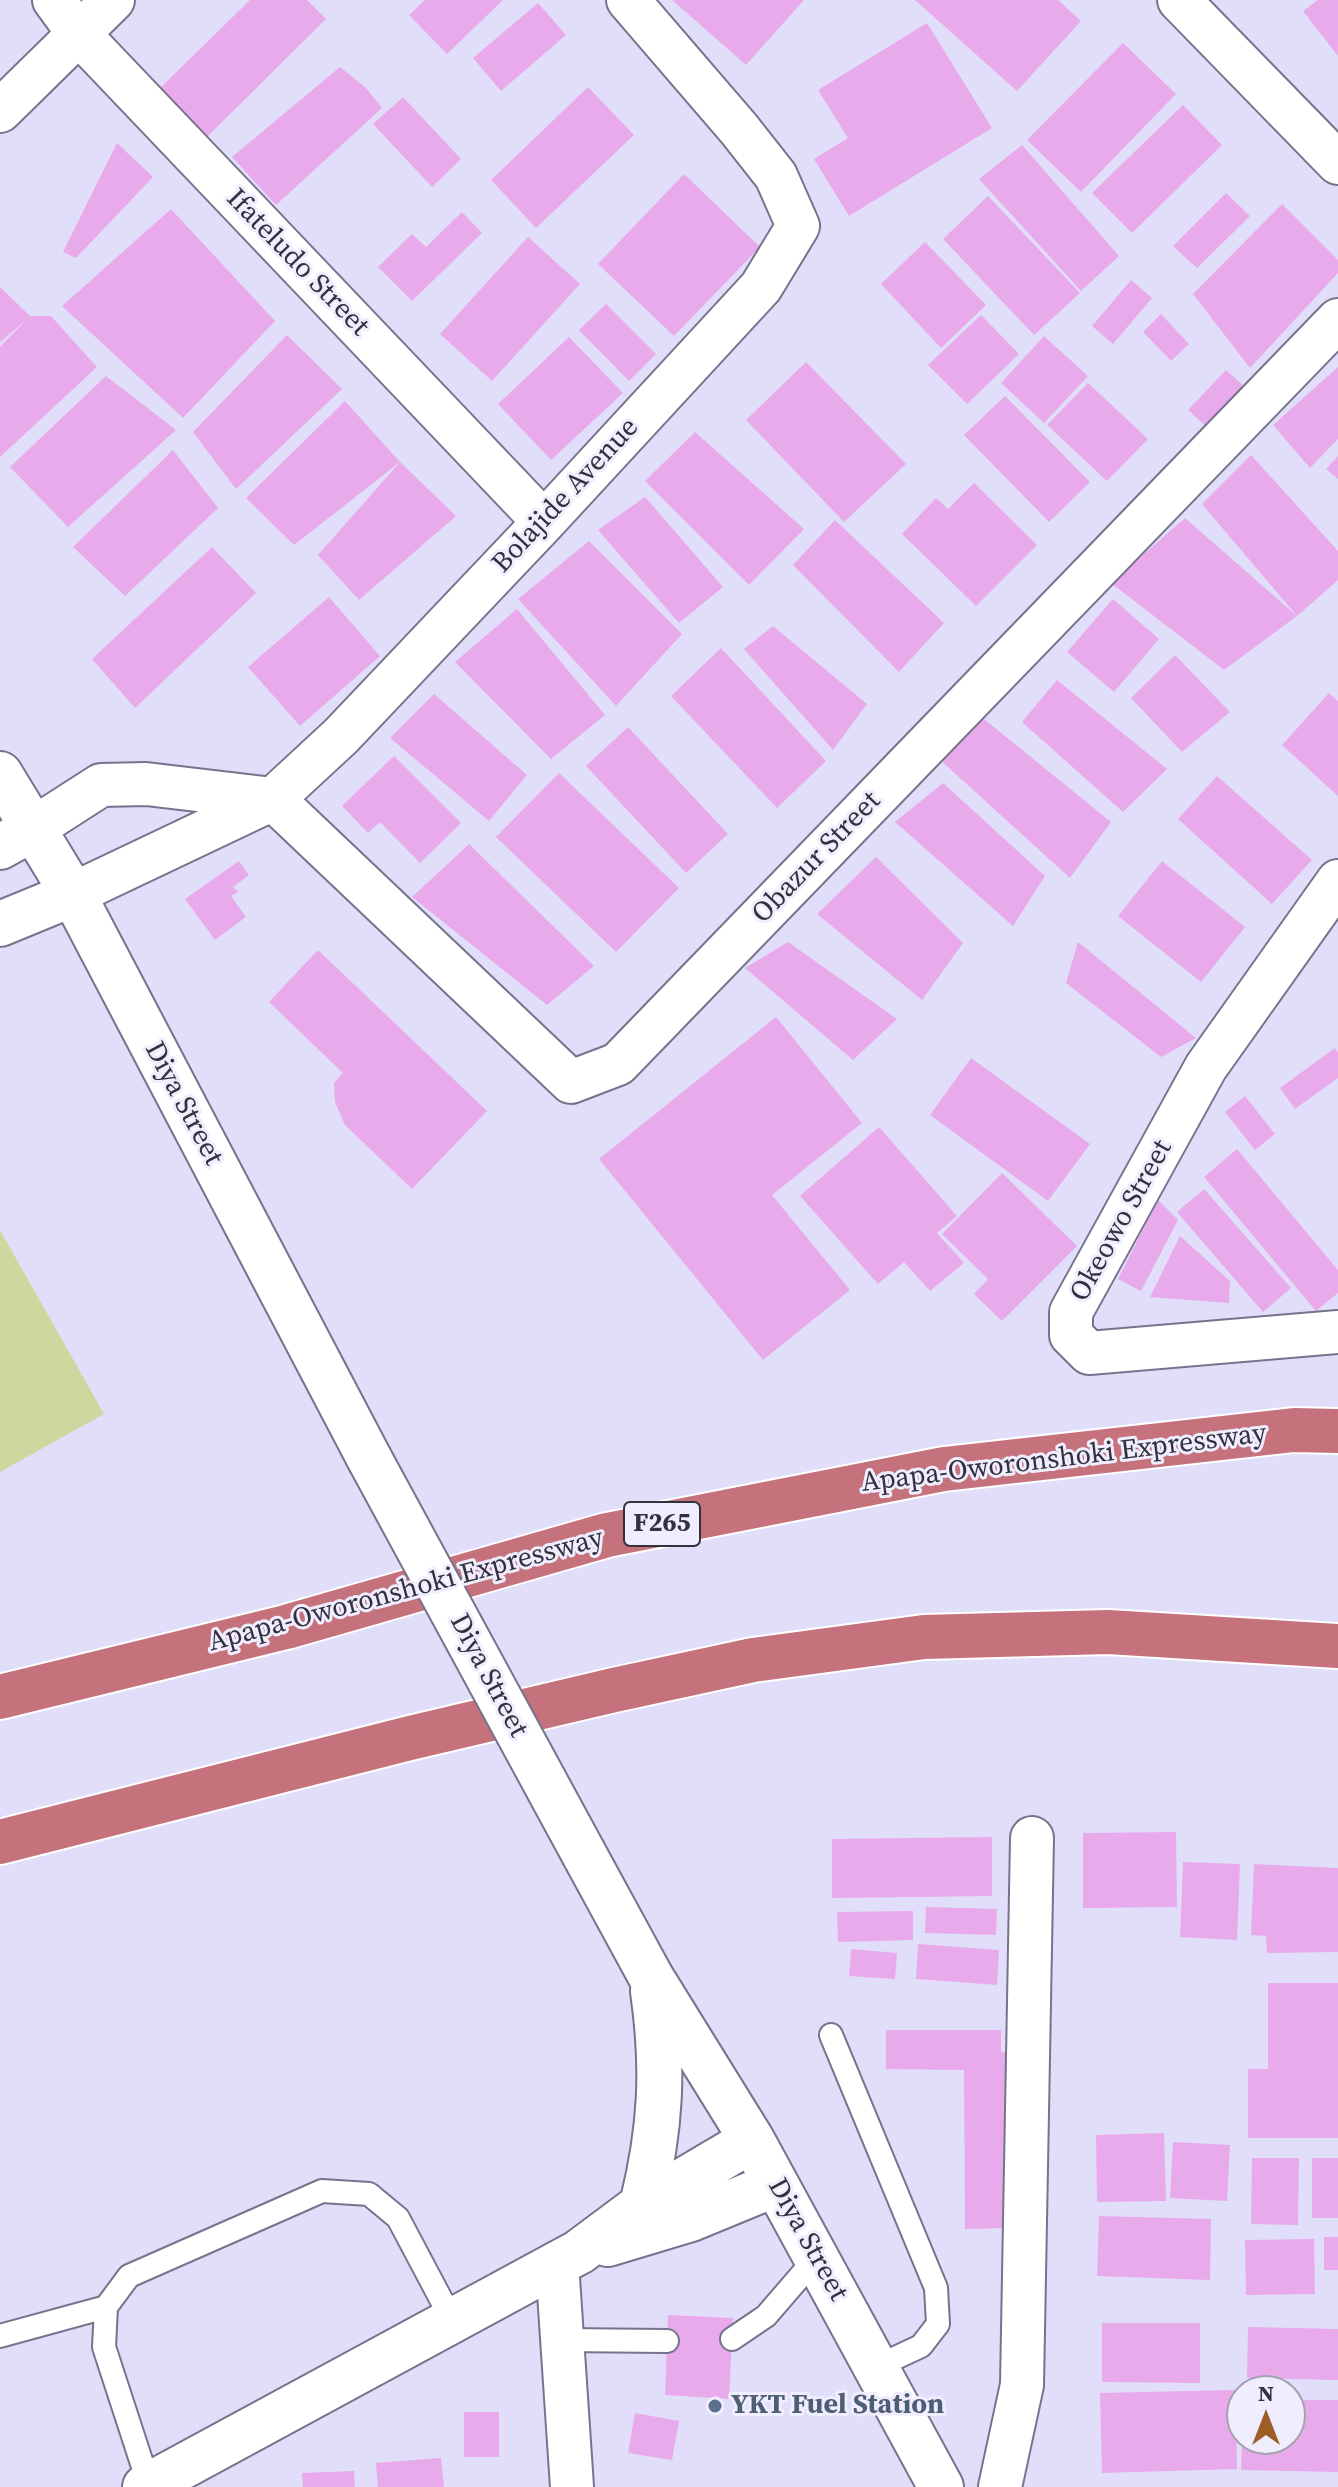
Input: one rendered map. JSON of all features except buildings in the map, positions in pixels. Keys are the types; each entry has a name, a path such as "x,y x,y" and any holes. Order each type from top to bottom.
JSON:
{"highway":[{"name":"Apapa-Oworonshoki Expressway","path":"5,1695 286,1627 607,1535 769,1502 944,1469 1294,1430 1338,1431"},
{"path":"0,1842 497,1717 753,1660 924,1637 1108,1632 1329,1647"},
{"path":"0,1853 95,1817"}],"main road":[{"name":"Diya Street","path":"0,774 17,838 73,894 369,1458 651,1977 752,2140 941,2487"},
{"path":"0,924 73,894"},
{"path":"642,2205 653,2159 660,2097 661,2043 651,1977"},
{"path":"147,2486 568,2258 642,2205 752,2140"},
{"path":"568,2258 691,2219 776,2184"}],"street":[{"path":"0,111 66,16 113,0"},
{"name":"Bolajide Avenue","path":"73,894 273,799 341,736 761,287 798,226 776,176 628,0"},
{"path":"1179,0 1338,163"},
{"name":"Ifateludo Street","path":"66,16 544,522"},
{"name":"Obazur Street","path":"273,799 571,1082 618,1064 1338,320"},
{"path":"17,838 101,785 146,784 273,799"},
{"name":"Okeowo Street","path":"1338,881 1206,1067 1071,1312 1071,1335 1089,1353 1338,1332"},
{"path":"1000,2487 1022,2385 1032,1838"},
{"path":"568,2258 562,2340 572,2487"}],"lane":[{"path":"831,2035 936,2288 938,2324 930,2335 921,2346 876,2367"},
{"path":"147,2486 104,2347 106,2307 129,2276 322,2191 369,2194 398,2218 452,2320"},
{"path":"732,2339 766,2316 816,2258"},
{"path":"0,2336 106,2307"},
{"path":"562,2340 667,2341"}],"green space":[{"path":"0,1230 104,1414 0,1472"}],"place":[{"name":"YKT Fuel Station","path":"715,2406"}]}
